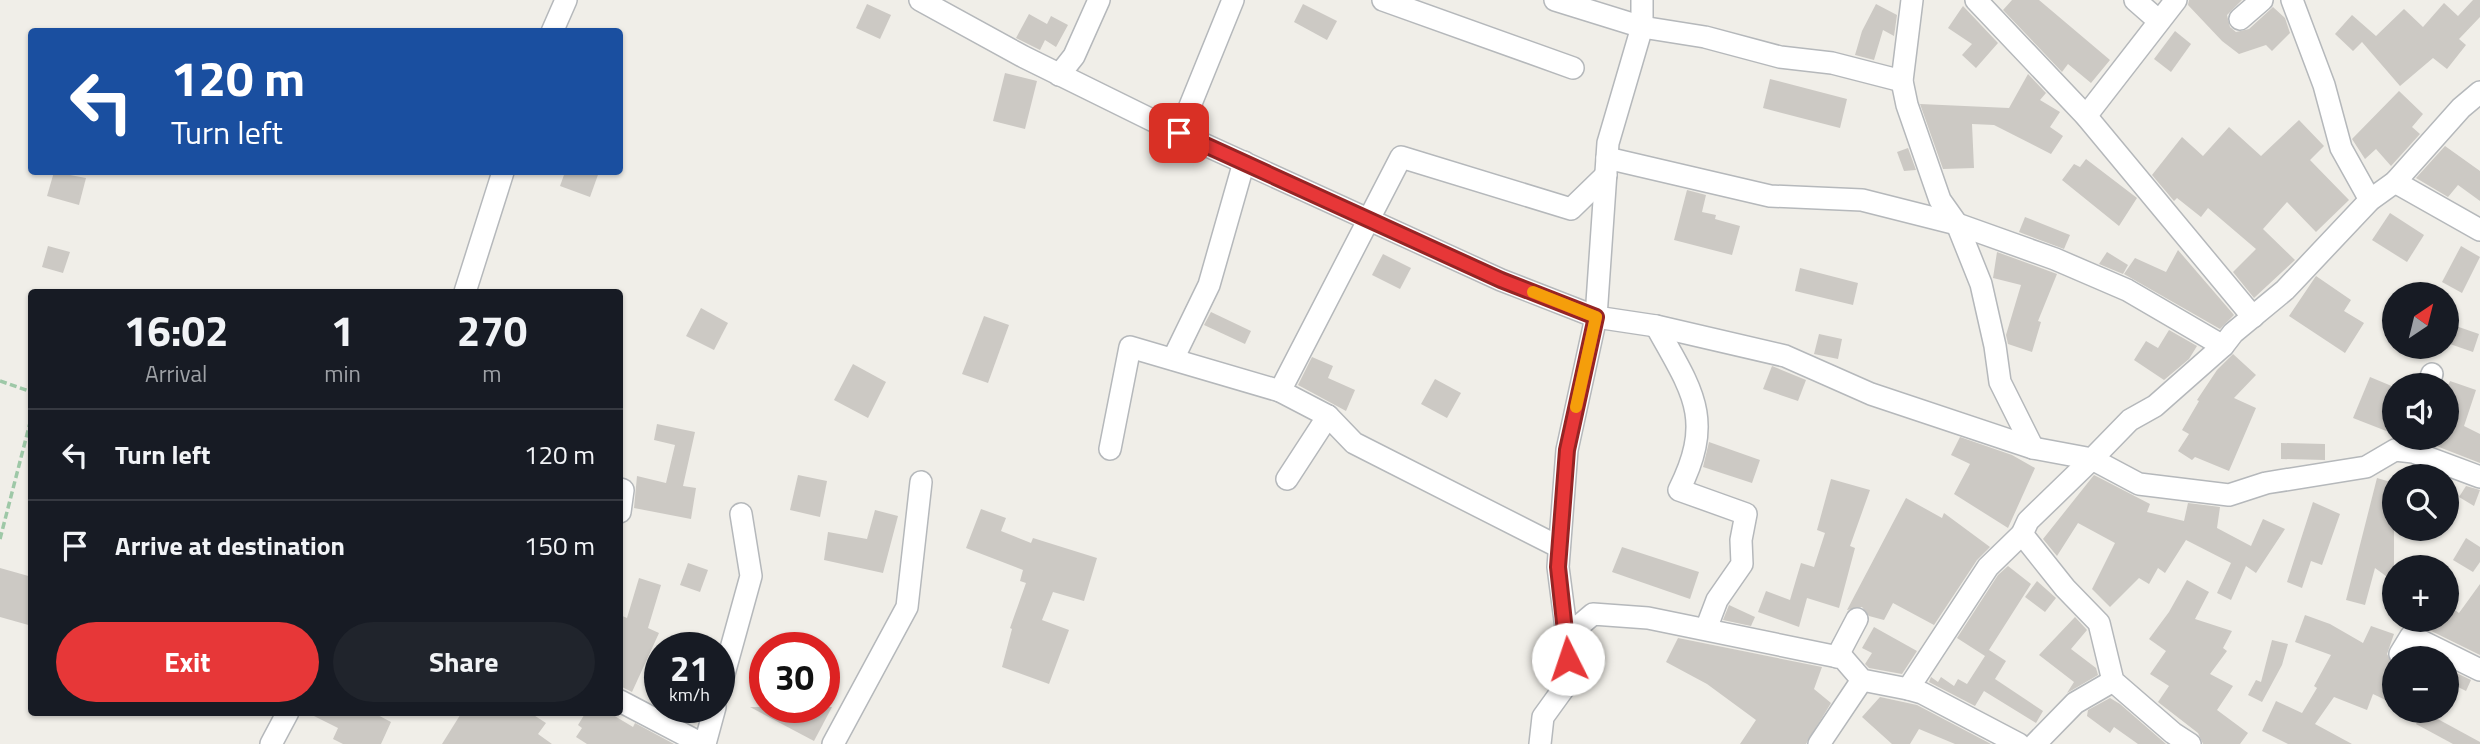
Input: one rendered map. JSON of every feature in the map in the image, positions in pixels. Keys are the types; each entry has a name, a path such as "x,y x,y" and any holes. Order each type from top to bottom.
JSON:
{"street":[{"path":"554,28 566,0"},
{"path":"920,0 1059,75 1179,133 1501,280 1596,317 1656,326 1785,356 1871,394 2033,447 2092,459 2139,484 2229,495 2266,483 2366,467 2392,450"},
{"path":"1059,75 1074,56 1099,0"},
{"path":"1179,133 1233,0"},
{"path":"1383,0 1573,68"},
{"path":"1555,0 1642,27 1706,37 1780,57 1832,63 1902,81"},
{"path":"1540,744 1543,717 1569,681 1567,636 1558,567 1567,450 1596,317 1608,142 1642,27 1642,0"},
{"path":"1912,0 1902,81 1940,200 1957,224 1981,284 2000,382 2033,447"},
{"path":"1976,0 2086,116 2253,317"},
{"path":"2135,0 2159,22"},
{"path":"2086,116 2176,0"},
{"path":"2240,19 2262,0"},
{"path":"2292,0 2325,85 2342,148 2370,200"},
{"path":"1908,689 1988,567 2022,534 2028,521 2130,420 2155,406 2285,290 2370,200 2395,182 2461,108 2480,92"},
{"path":"1280,391 1401,157 1571,209 1606,166"},
{"path":"1173,359 1209,285 1244,162"},
{"path":"1606,166 1770,196 1862,200 1957,224 2055,259 2127,290 2223,346"},
{"path":"466,289 502,175"},
{"path":"2395,182 2480,230"},
{"path":"1656,326 1685,377 1700,425 1693,462 1679,490 1746,514 1741,540 1742,564 1717,600 1706,629"},
{"path":"1110,449 1130,347 1280,391 1328,416 1353,443 1559,547"},
{"path":"1287,479 1328,416"},
{"path":"2410,450 2480,477"},
{"path":"833,744 907,607 921,482"},
{"path":"735,634 751,576 741,513"},
{"path":"2022,534 2065,588 2099,623 2113,681 2172,733 2190,744"},
{"path":"1567,636 1593,614 1648,618 1843,658 1862,680 1922,693 2019,744"},
{"path":"1838,657 1857,619"},
{"path":"2405,646 2411,636 2431,646"},
{"path":"2459,660 2480,670"},
{"path":"1819,744 1862,680"},
{"path":"2035,744 2076,703 2113,681"},
{"path":"623,703 704,744 710,723"},
{"path":"271,744 286,716"}],"path":[{"path":"0,381 28,391"},
{"path":"0,539 28,430"}],"building":[{"path":"2012,0 2039,0 2110,60 2091,83 2068,64 2062,72 2003,10"},
{"path":"2189,0 2242,0 2227,15 2230,27 2236,32 2249,29 2273,7 2285,18 2290,33 2272,51 2266,45 2239,54 2222,41 2188,5"},
{"path":"2473,0 2480,0 2480,17 2459,39 2466,45 2447,69 2433,58 2400,86 2362,42 2353,51 2335,34 2352,15 2376,36 2404,9 2423,27 2444,3 2458,16"},
{"path":"867,4 891,15 880,39 856,28"},
{"path":"1303,4 1337,21 1327,40 1294,22"},
{"path":"1876,4 1897,15 1894,36 1883,30 1874,60 1855,55 1862,31"},
{"path":"1963,6 1998,43 1976,68 1962,55 1972,44 1948,28"},
{"path":"1029,14 1047,24 1051,16 1068,25 1056,47 1045,40 1040,50 1016,38"},
{"path":"2175,31 2191,44 2171,72 2154,59"},
{"path":"1005,73 1037,81 1025,129 993,121"},
{"path":"2028,74 2046,93 2040,100 2060,112 2050,127 2063,136 2051,154 1994,125 1972,124 1974,168 1943,169 1920,104 2009,108"},
{"path":"1770,79 1847,99 1840,128 1763,108"},
{"path":"2399,91 2423,114 2412,127 2420,134 2391,166 2376,149 2365,159 2352,139"},
{"path":"2299,120 2324,146 2310,160 2349,200 2316,232 2287,202 2263,229 2295,260 2254,298 2233,272 2256,249 2208,208 2201,217 2177,198 2174,201 2152,175 2182,137 2203,156 2229,127 2261,156"},
{"path":"2445,146 2480,171 2480,201 2458,185 2448,197 2416,178"},
{"path":"1908,148 1916,170 1904,171 1897,152"},
{"path":"2086,159 2137,198 2119,226 2062,180 2074,164 2080,167"},
{"path":"53,175 86,178 79,205 47,196"},
{"path":"564,175 598,175 590,197 560,186"},
{"path":"1687,190 1706,195 1702,212 1740,226 1732,255 1674,240"},
{"path":"2390,213 2424,235 2407,262 2372,240"},
{"path":"2025,217 2070,235 2064,249 2019,232"},
{"path":"48,246 70,252 63,273 42,267"},
{"path":"2461,246 2480,257 2462,293 2459,291 2459,282 2442,282"},
{"path":"2178,250 2234,315 2220,329 2124,274 2135,258 2166,272"},
{"path":"1997,252 2057,274 2038,321 2041,322 2032,352 2008,344 2006,335 2021,285 1993,278"},
{"path":"2107,252 2128,265 2123,274 2099,264"},
{"path":"1383,254 1411,268 1400,289 1372,275"},
{"path":"1800,268 1858,283 1853,305 1795,291"},
{"path":"2316,276 2351,300 2344,311 2364,323 2345,353 2289,316"},
{"path":"701,308 728,323 714,350 686,336"},
{"path":"1211,312 1251,331 1245,344 1204,325"},
{"path":"984,316 1009,325 988,383 962,374"},
{"path":"2459,327 2479,334 2473,352 2459,347"},
{"path":"2169,330 2197,346 2189,359 2164,380 2134,360 2146,341 2158,348"},
{"path":"1819,334 1842,339 1838,359 1814,354"},
{"path":"2233,354 2256,375 2234,398 2256,408 2229,471 2195,457 2192,460 2178,451 2189,434 2182,430 2199,401 2197,400 2217,370"},
{"path":"1312,357 1333,366 1328,378 1355,390 1346,411 1298,385"},
{"path":"853,364 886,382 868,418 834,400"},
{"path":"1772,366 1806,380 1798,401 1763,389"},
{"path":"2370,377 2382,382 2382,429 2353,418"},
{"path":"1435,379 1461,393 1447,418 1421,404"},
{"path":"2459,384 2476,390 2464,426 2480,434 2480,463 2447,450 2459,450"},
{"path":"657,424 695,432 683,486 696,488 691,519 634,508 637,476 666,483 675,445 654,440"},
{"path":"1960,437 2012,455 2035,468 2008,528 1954,494 1970,464 1951,455"},
{"path":"1709,442 1760,460 1752,483 1703,467"},
{"path":"2281,443 2325,444 2325,460 2281,459"},
{"path":"798,475 827,481 820,517 790,510"},
{"path":"2094,475 2150,504 2147,512 2184,521 2188,503 2220,507 2217,528 2251,546 2263,519 2285,529 2256,573 2246,566 2231,600 2217,593 2231,563 2186,540 2165,573 2158,568 2149,584 2139,578 2110,607 2092,589 2115,543 2078,523 2057,556 2043,539"},
{"path":"2377,478 2382,479 2382,541 2394,541 2394,555 2382,555 2382,573 2375,568 2365,605 2346,600"},
{"path":"1831,479 1870,490 1850,546 1855,548 1839,608 1807,598 1799,627 1758,612 1766,591 1790,600 1801,563 1814,567 1825,533 1817,530"},
{"path":"2466,486 2480,490 2474,506 2459,497"},
{"path":"1906,498 1942,518 1944,513 1990,547 1977,560 1934,625 1893,603 1884,620 1869,616 1862,607 1847,610"},
{"path":"2313,502 2340,514 2322,565 2311,561 2302,588 2287,582"},
{"path":"981,509 1006,518 1001,531 1031,543 1033,538 1097,558 1084,601 1053,592 1042,620 1069,630 1049,684 1002,667 1012,629 1010,628 1026,583 1020,581 1023,570 966,548"},
{"path":"875,510 898,516 883,573 824,560 828,532 867,539"},
{"path":"2466,538 2480,547 2480,562 2473,572 2459,564 2459,555 2456,555"},
{"path":"1622,547 1699,572 1690,599 1612,572"},
{"path":"688,563 708,570 700,592 680,585"},
{"path":"2008,566 2031,584 1989,650 2006,661 1995,679 2043,711 2036,723 1984,691 1975,706 1929,682 1931,677 1938,682 1941,677 1954,686 1958,679 1967,684 1985,656 1957,638 1998,575"},
{"path":"0,568 28,576 28,625 0,617"},
{"path":"639,578 661,585 648,628 657,632 644,632 644,666 632,692 623,688 623,616 627,618"},
{"path":"2187,580 2209,592 2195,619 2232,631 2223,648 2227,651 2210,674 2233,686 2217,710 2248,733 2240,744 2203,744 2198,733 2158,702 2169,686 2150,674 2166,651 2149,639 2169,612"},
{"path":"2037,581 2056,598 2045,612 2025,597"},
{"path":"2480,584 2480,655 2433,632 2459,632 2459,613"},
{"path":"1729,605 1755,617 1751,626 1723,620"},
{"path":"2305,615 2330,624 2363,643 2371,626 2394,634 2390,646 2382,646 2382,698 2373,694 2367,710 2334,697 2315,724 2352,744 2288,744 2262,731 2276,701 2302,713 2317,688 2314,686 2331,655 2295,642"},
{"path":"2075,617 2087,630 2071,649 2096,668 2098,675 2067,693 2074,682 2039,655"},
{"path":"1874,627 1917,651 1902,674 1869,668 1865,664 1872,653 1862,648"},
{"path":"1678,638 1822,667 1814,689 1831,703 1806,744 1740,744 1756,720 1707,684 1666,662"},
{"path":"2272,640 2288,644 2282,665 2262,702 2248,695 2256,680 2261,682"},
{"path":"2459,674 2471,680 2466,691 2459,688"},
{"path":"1880,697 1917,705 1991,744 1955,744 1919,729 1910,744 1892,744 1862,717"},
{"path":"2110,698 2166,744 2138,744 2114,727 2110,733 2087,716 2088,710"},
{"path":"314,716 380,716 391,722 381,744 343,744 333,739 338,728"},
{"path":"460,716 535,716 546,723 538,734 552,744 442,744"},
{"path":"584,716 615,716 633,727 635,723 674,744 587,744 576,737 582,728 578,725"},
{"path":"780,723 824,723 814,741"},
{"path":"2445,723 2480,744 2453,744 2416,724"}],"slow traffic":[{"path":"1533,292 1596,317 1576,407"}],"route":[{"path":"1179,133 1501,280 1596,317 1567,450 1558,567 1568,659"}]}
